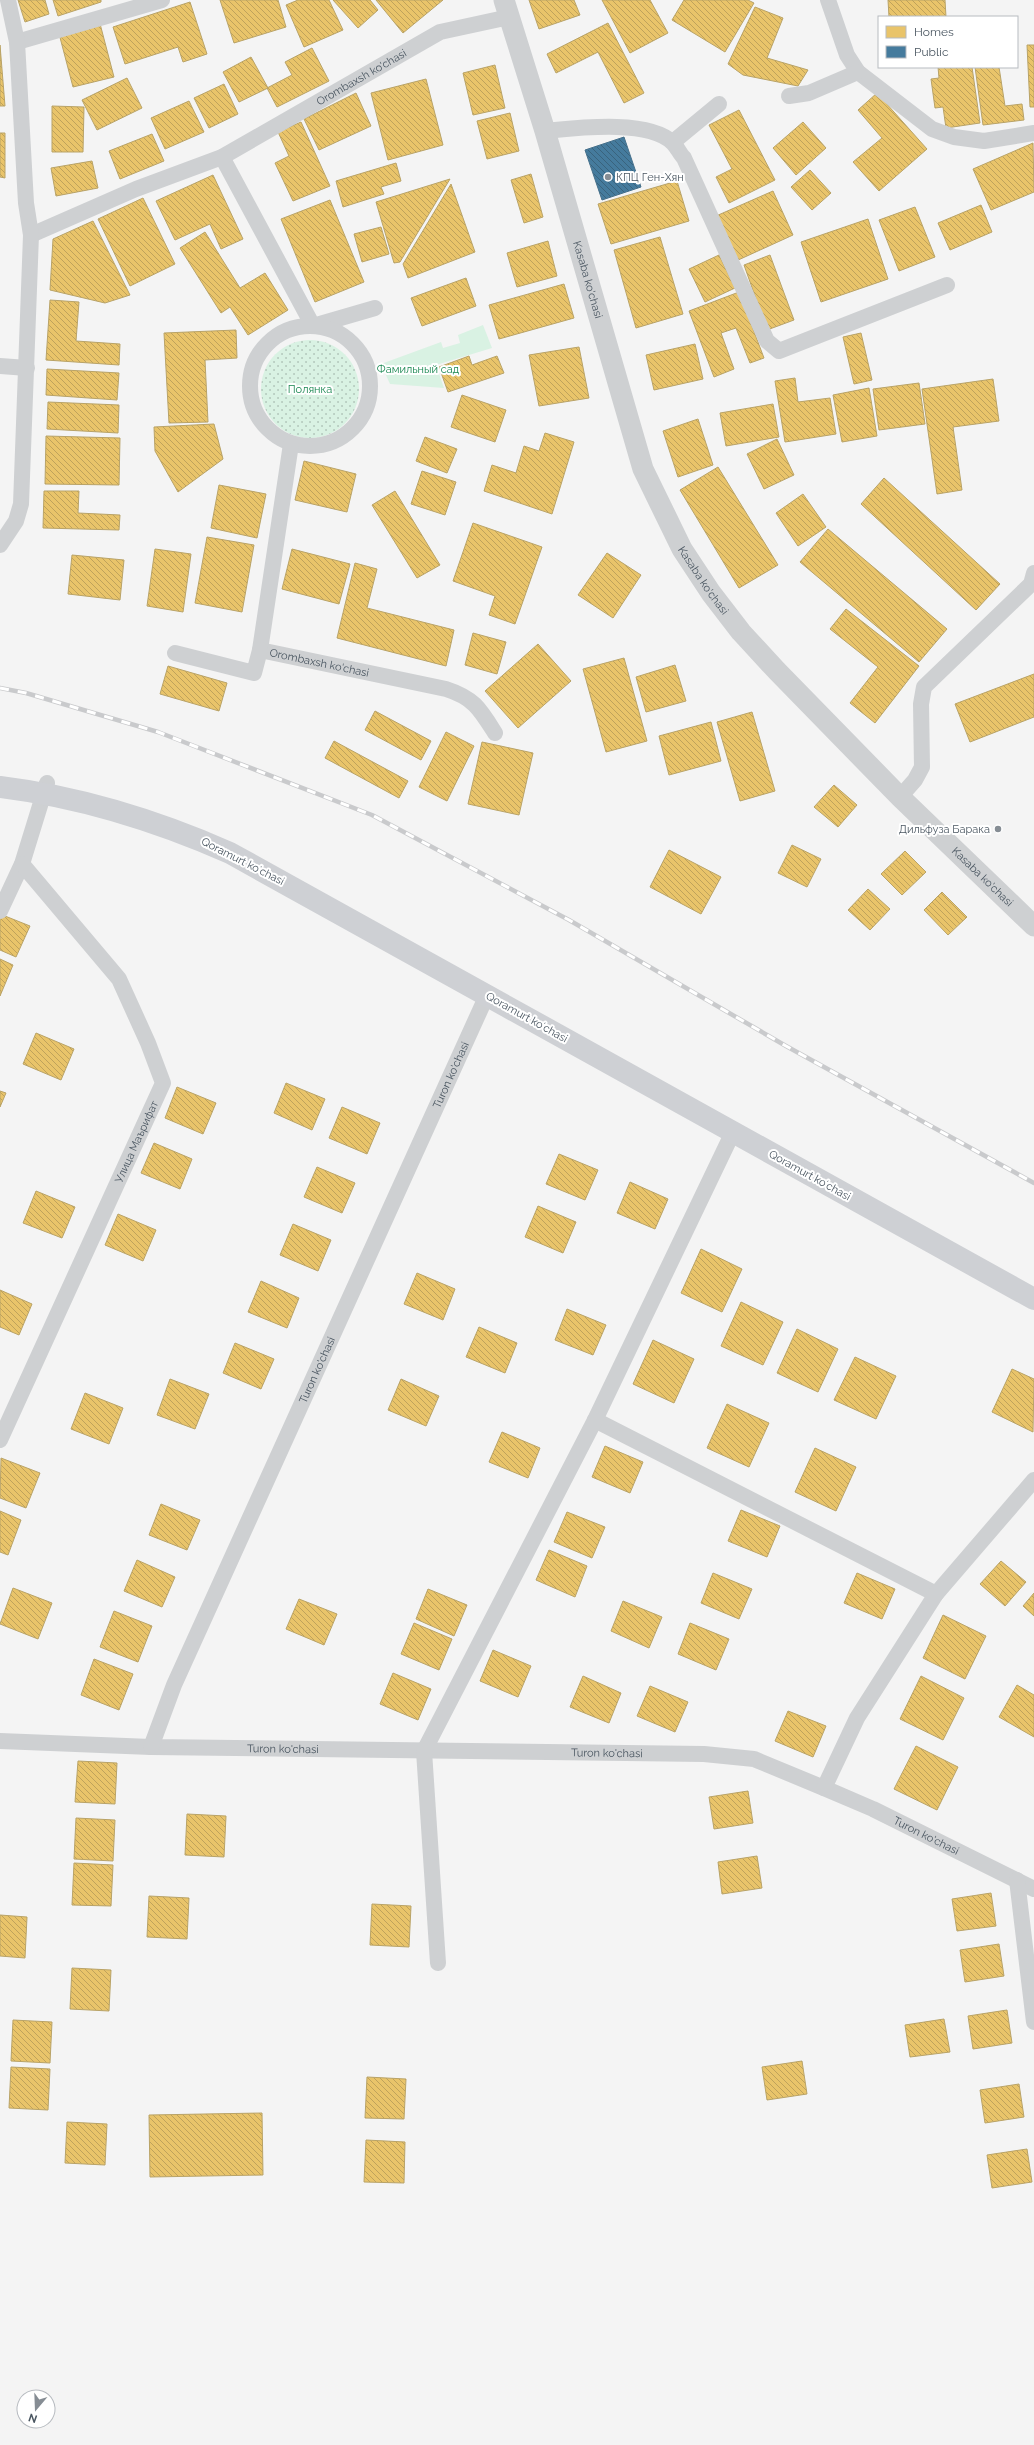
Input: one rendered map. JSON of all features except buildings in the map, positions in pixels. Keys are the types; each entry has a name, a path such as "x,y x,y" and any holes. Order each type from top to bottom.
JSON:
{"main road":[{"name":"Qoramurt koʻchasi","path":"0,777 45,788 143,808 235,844 384,924 1034,1286"},
{"name":"Qoramurt koʻchasi","path":"0,787 45,788 140,817 230,853 1034,1299"}],"street":[{"path":"0,545 16,521 21,504 31,235 26,203 17,42 8,0"},
{"path":"17,42 162,0"},
{"path":"828,0 847,55 858,72 932,129 954,137 984,141 1034,133"},
{"name":"Kasaba ko'chasi","path":"506,9 546,131 643,469 679,542 711,593 741,632 777,672 900,797 1034,926"},
{"name":"Orombaxsh ko'chasi","path":"31,235 136,189 222,157 440,32 506,9"},
{"path":"789,96 809,93 858,72"},
{"path":"673,142 718,104"},
{"path":"546,131 606,126 654,133 673,142 684,158 767,341 779,350 947,285"},
{"path":"222,157 313,326"},
{"path":"313,326 333,330 350,341 363,357 370,377 370,398 362,417 349,432 332,443 311,447 290,444 275,436 260,419 254,409 250,392 250,375 256,359 266,344 275,337 295,328 313,326 375,308"},
{"path":"0,366 27,368"},
{"name":"Orombaxsh ko'chasi","path":"290,444 260,650 446,689 464,695 477,705 495,733"},
{"path":"900,797 915,780 922,767 921,704 924,687 1032,579"},
{"path":"175,653 254,673 260,650"},
{"path":"0,911 22,864 45,788"},
{"name":"Улица Маърифат","path":"0,1440 162,1083 148,1043 118,979 22,864"},
{"name":"Turon ko'chasi","path":"151,1747 174,1685 487,995"},
{"path":"438,1963 424,1751 595,1420 733,1132"},
{"path":"595,1420 936,1594"},
{"path":"824,1788 857,1718 936,1594 1034,1480"},
{"name":"Turon ko'chasi","path":"0,1741 151,1747 704,1754 754,1759 873,1809 1034,1889"},
{"path":"1017,1880 1034,2022"}],"green space":[{"name":"Фамильный сад","path":"483,325 492,348 436,365 444,388 390,384 381,364 441,342 443,348 460,343 458,335"},
{"name":"Полянка","path":"310,340 329,344 345,354 355,370 359,389 355,408 345,424 329,434 310,438 291,434 275,424 265,408 261,389 265,370 275,354 291,344"}],"railway":[{"path":"0,688 26,693 158,732 372,815 569,920 786,1046 1034,1183"}],"place":[{"name":"КПЦ Ген-Хян","path":"608,177"},
{"name":"Дильфуза Барака","path":"998,829"}]}
